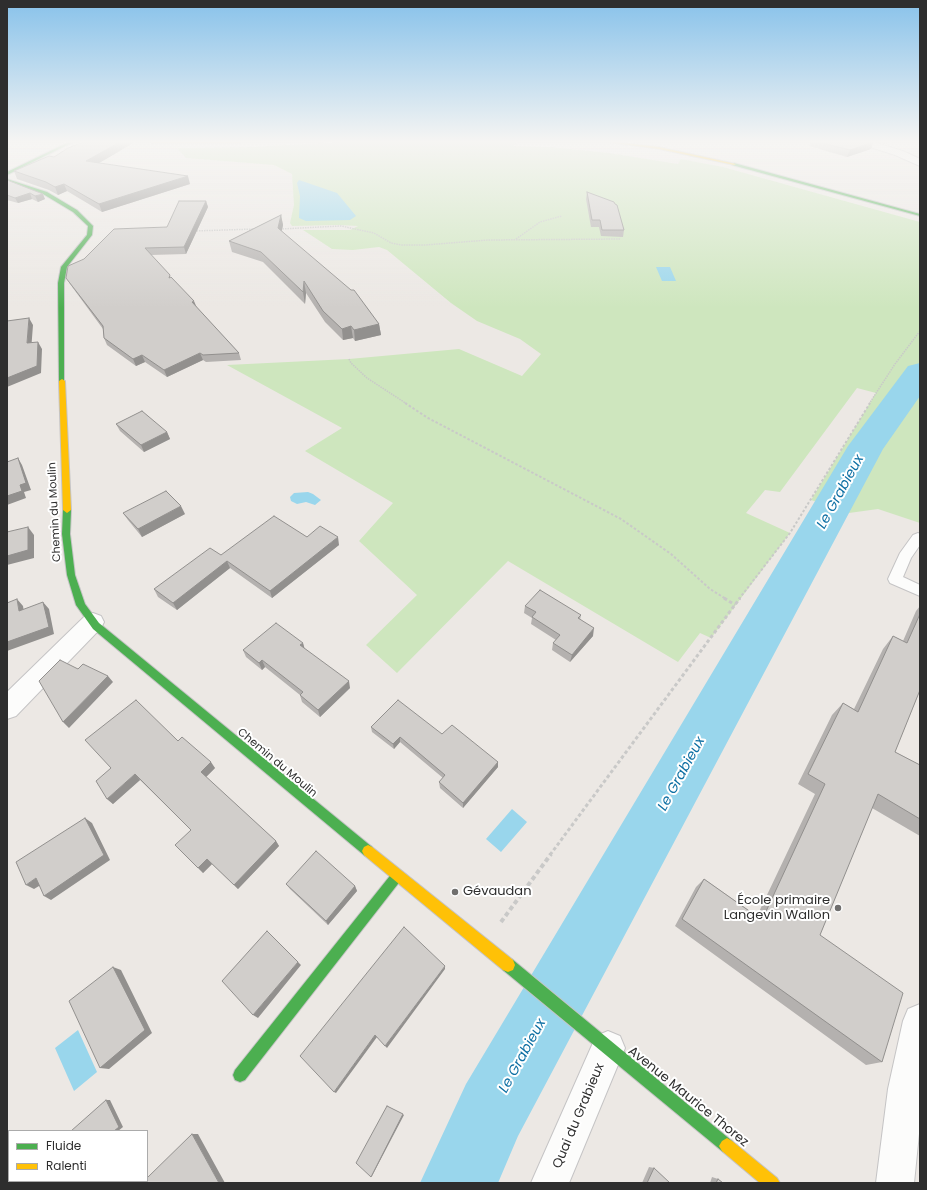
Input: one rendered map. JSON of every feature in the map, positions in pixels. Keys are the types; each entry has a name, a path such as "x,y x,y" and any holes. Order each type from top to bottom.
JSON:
{"street":[{"name":"Chemin du Moulin","path":"53,198 76,211 91,226 89,235 64,267 61,283 64,442 67,496 66,534 71,575 81,605 93,622 117,646 397,876 502,960"},
{"path":"856,198 920,215"},
{"path":"7,708 93,622"},
{"path":"240,1075 397,876"},
{"name":"Avenue Maurice Thorez","path":"502,960 772,1183"},
{"path":"895,1183 906,1088 920,1021"},
{"name":"Quai du Grabieux","path":"550,1183 598,1040"}],"lane":[{"path":"920,539 918,538 905,556 894,579 920,591"}],"path":[{"path":"516,240 540,222 562,216"},
{"path":"280,229 341,226 374,233 391,243 401,245 425,245 488,240 621,239"},
{"path":"193,231 256,229"},
{"path":"484,945 790,532 876,393 895,364 920,331"},
{"path":"349,359 350,363 367,378 428,418 620,519 671,554 710,589 735,605"}],"green space":[{"path":"294,198 832,198 920,222 920,523 878,509 849,513 811,500 876,393 857,388 780,492 765,490 746,513 790,533 711,638 700,633 678,662 508,561 397,673 366,645 417,595 359,541 393,503 305,451 342,428 227,365 349,359 459,349 522,376 541,354 520,339 477,321 451,303 387,250 379,247 353,250 332,249 303,230 350,230 358,226 292,226 290,223 294,205"}],"water":[{"path":"300,198 341,198 356,216 350,220 306,221 299,218"},
{"path":"656,267 670,267 676,281 662,281"},
{"path":"308,492 321,500 315,505 306,502 297,504 291,501 290,497 294,493"},
{"path":"512,809 527,822 501,852 486,839"},
{"path":"78,1030 97,1072 74,1091 55,1048"}],"building":[{"path":"88,198 120,198 99,204"},
{"path":"588,198 602,198 614,202 617,205 624,230 602,230 600,220 592,220"},
{"path":"179,201 206,201 184,247 145,248 170,275 169,278 171,277 194,301 192,302 239,353 203,355 200,353 164,370 142,355 133,359 104,338 103,326 66,278 68,266 84,259 114,229 167,227"},
{"path":"281,215 278,228 351,290 354,290 379,324 354,330 351,326 342,329 323,311 304,281 303,292 261,252 229,241"},
{"path":"29,318 27,343 38,342 37,366 7,378 7,321"},
{"path":"142,411 167,432 141,445 116,424"},
{"path":"18,458 26,483 20,485 22,491 7,496 7,462"},
{"path":"166,491 181,506 138,529 123,513"},
{"path":"274,516 307,537 320,526 338,537 270,591 227,561 173,603 154,589 210,548 221,555"},
{"path":"28,527 28,550 7,556 7,532"},
{"path":"540,590 581,615 578,618 594,628 572,655 553,643 560,635 532,617 536,612 525,606"},
{"path":"17,599 19,611 43,602 49,627 7,642 7,603"},
{"path":"920,614 920,690 895,752 920,765 920,819 878,794 820,935 903,993 882,1062 682,919 704,879 762,920 825,784 808,774 843,703 858,712 893,636 907,643"},
{"path":"276,623 303,643 300,645 349,681 318,710 300,695 303,692 262,660 259,663 243,650"},
{"path":"60,660 78,669 83,664 108,676 63,722 39,681"},
{"path":"136,700 178,741 182,737 211,762 201,772 276,841 234,885 207,859 198,868 175,845 191,830 135,774 107,799 96,781 111,768 85,740"},
{"path":"398,700 442,734 452,725 498,762 463,803 439,782 445,775 400,737 393,744 371,727"},
{"path":"85,818 104,855 44,896 36,878 26,885 16,862"},
{"path":"316,851 355,886 326,921 286,884"},
{"path":"404,927 445,966 385,1046 375,1035 334,1092 300,1056"},
{"path":"267,931 298,962 253,1015 222,981"},
{"path":"113,967 145,1030 100,1068 69,1001"},
{"path":"106,1100 119,1127 115,1130 72,1130"},
{"path":"387,1106 403,1114 371,1177 356,1163"},
{"path":"192,1134 219,1183 142,1183 148,1182 148,1177"},
{"path":"654,1168 670,1183 647,1183"},
{"path":"718,1179 723,1183 716,1183"}],"waterway":[{"name":"Le Grabieux","path":"459,1183 492,1110 866,446 920,373"}],"traffic: fast":[{"path":"53,198 75,211 91,226 89,235 64,267 61,283 62,381"},
{"path":"856,198 920,215"},
{"path":"67,510 66,534 71,575 81,605 96,626 368,851"},
{"path":"240,1075 397,876"},
{"path":"508,965 727,1146"}],"traffic: slow":[{"path":"62,381 67,510"},
{"path":"368,851 508,965"},
{"path":"727,1146 772,1183"}],"place":[{"name":"Gévaudan","path":"455,892"},
{"name":"École primaire Langevin Wallon","path":"838,908"}]}
